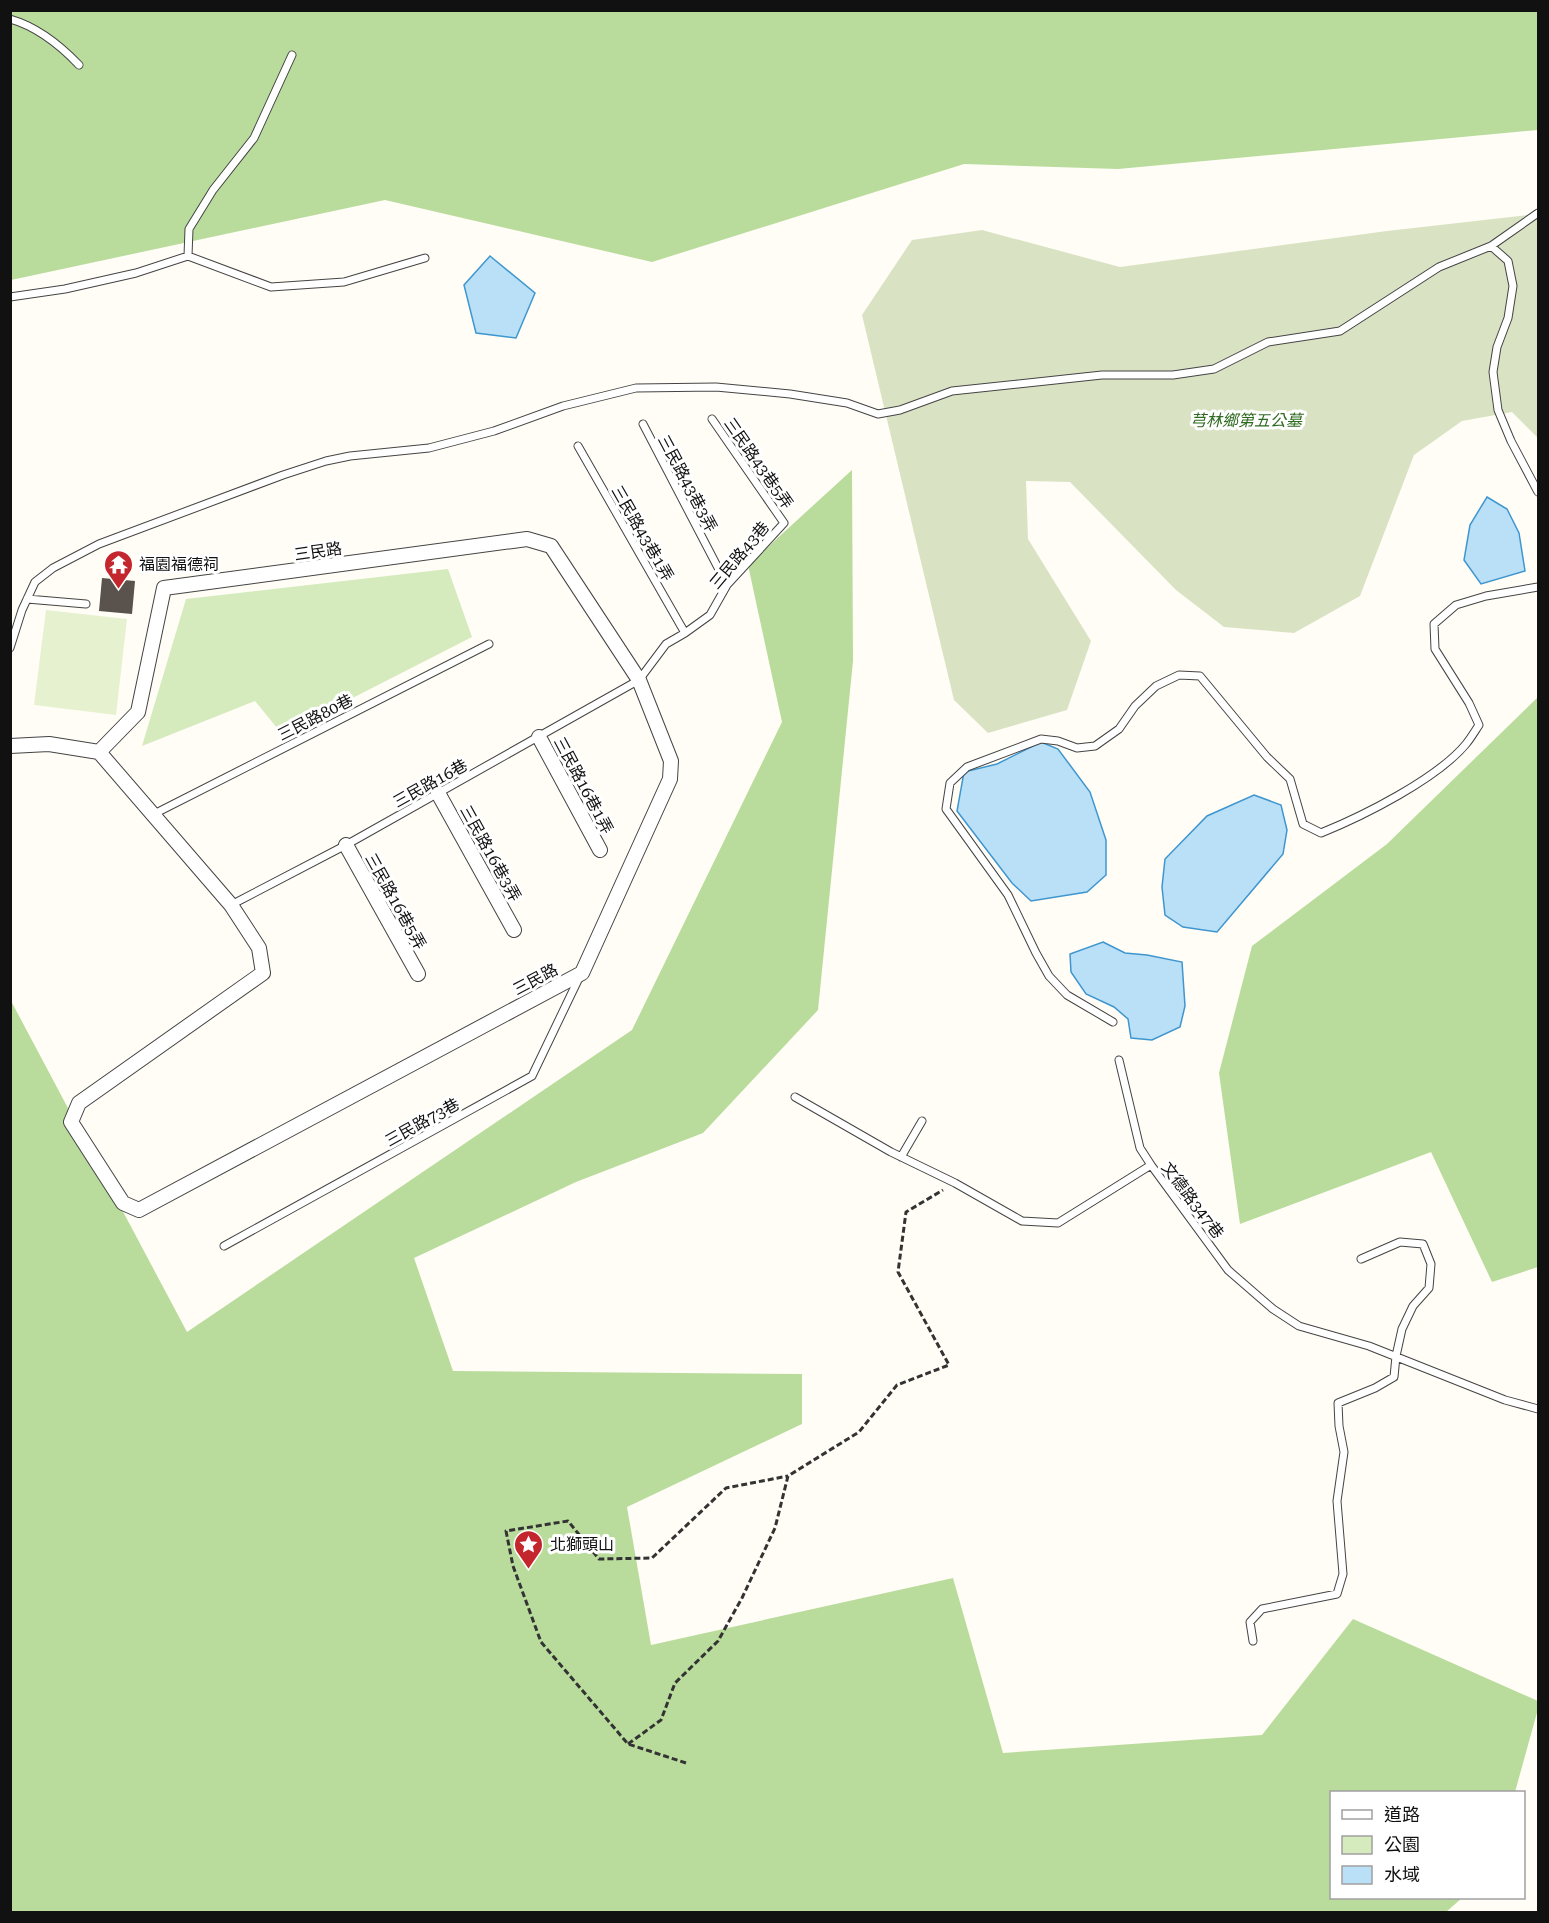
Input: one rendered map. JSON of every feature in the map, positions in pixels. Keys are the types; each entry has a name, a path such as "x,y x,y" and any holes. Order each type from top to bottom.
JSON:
{"street":[{"name":"三民路","path":"528,539 552,546 639,680 670,761 670,779 582,973 139,1210 123,1203 71,1122 80,1102 263,973 259,948 231,905 99,752 138,712 164,588 528,539"},
{"name":"三民路16巷1弄","path":"539,737 600,850"},
{"path":"10,746 49,744 99,752"},
{"name":"三民路16巷3弄","path":"438,793 514,930"},
{"name":"三民路16巷5弄","path":"346,845 418,974"}],"lane":[{"path":"10,19 57,42 79,65"},
{"path":"188,256 189,229 213,190 254,138 292,55"},
{"path":"10,648 22,610 35,582 53,568 99,544 326,461 350,456 429,448 494,431 562,406 636,388 716,387 790,394 847,403 879,414 900,410 951,391 1102,375 1173,375 1214,369 1269,342 1340,331 1439,267 1491,246 1539,213"},
{"path":"1491,246 1508,261 1513,286 1508,318 1497,347 1493,372 1498,410 1511,441 1539,492"},
{"path":"10,297 136,273 188,256 271,287 344,282 425,258"},
{"name":"三民路43巷5弄","path":"712,419 784,523"},
{"name":"三民路43巷3弄","path":"643,424 727,585"},
{"name":"三民路43巷1弄","path":"578,446 686,633"},
{"name":"三民路43巷","path":"639,680 666,644 686,633 710,615 727,585 784,523"},
{"path":"1113,1022 1067,995 1049,976 1008,896 946,809 950,783 967,767 1041,739 1058,741 1077,748 1095,746 1119,729 1135,706 1156,686 1179,675 1200,676 1267,757 1290,779 1303,824 1321,833 1370,810 1438,769 1466,744 1479,724 1436,649 1434,624 1456,605 1486,596 1539,587"},
{"path":"27,599 86,604"},
{"name":"三民路80巷","path":"154,814 489,644"},
{"name":"三民路16巷","path":"231,905 346,845 639,680"},
{"name":"三民路73巷","path":"224,1246 532,1076 582,973"},
{"path":"1119,1060 1140,1148 1151,1165"},
{"name":"文德路347巷","path":"795,1097 901,1157 955,1183 1022,1221 1058,1223 1151,1165 1228,1270 1273,1309 1299,1326 1369,1346 1505,1400 1539,1409"},
{"path":"901,1157 922,1121"},
{"path":"1253,1641 1250,1622 1262,1609 1337,1594 1343,1574 1337,1501 1344,1452 1339,1426 1338,1403 1375,1388 1394,1377 1402,1329 1413,1306 1429,1288 1431,1264 1423,1244 1400,1242 1361,1258"}],"path":[{"path":"686,1763 628,1744 541,1642 513,1566 506,1531 567,1521 599,1559 652,1558 726,1488 788,1476 859,1432 897,1385 949,1365 898,1272 906,1212 955,1183"},
{"path":"628,1744 661,1720 675,1683 718,1641 742,1598 775,1528 788,1476"}],"green space":[{"path":"10,11 1538,11 1538,130 1118,169 964,164 652,262 385,200 11,280"},
{"name":"芎林鄉第五公墓","path":"1538,214 1538,438 1512,412 1462,421 1414,455 1360,596 1294,633 1224,627 1176,590 1070,482 1026,481 1028,539 1091,641 1067,710 988,733 954,700 862,315 912,240 982,230 1120,267 1387,231"},
{"path":"852,470 853,661 818,1010 703,1133 576,1182 414,1258 453,1371 802,1374 802,1424 627,1507 651,1645 953,1578 1003,1753 1262,1735 1353,1619 1538,1701 1538,1709 1515,1791 1330,1791 1330,1899 1461,1899 1446,1912 11,1912 10,999 187,1332 632,1030 782,722 748,565"},
{"path":"448,569 472,637 282,734 255,701 142,746 186,599"},
{"path":"46,610 127,619 116,715 34,705"},
{"path":"1538,697 1538,1267 1492,1282 1431,1152 1240,1224 1219,1073 1252,946 1387,844"}],"water":[{"path":"490,256 535,293 516,338 476,333 464,285"},
{"path":"1487,497 1507,509 1519,533 1525,571 1481,584 1464,560 1470,525"},
{"path":"1041,742 1058,749 1090,792 1106,840 1106,875 1087,892 1031,901 1012,883 957,811 964,772 997,764"},
{"path":"1254,795 1281,805 1287,830 1283,854 1217,932 1183,927 1165,915 1162,887 1165,859 1207,816"},
{"path":"1103,942 1125,953 1182,962 1185,1006 1180,1027 1152,1040 1131,1038 1128,1019 1114,1007 1086,994 1071,972 1070,954"}],"building":[{"name":"福園福德祠","path":"102,578 135,581 132,614 99,611"}],"place":[{"name":"福園福德祠","path":"118,590"},
{"name":"北獅頭山","path":"529,1570"}]}
